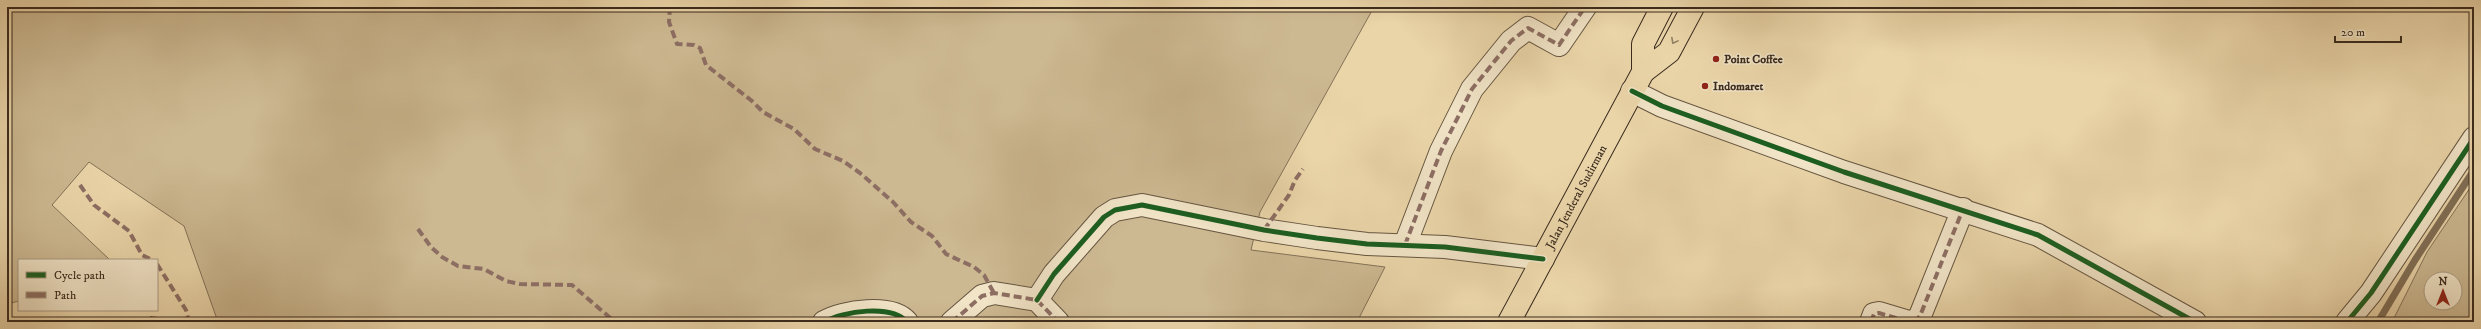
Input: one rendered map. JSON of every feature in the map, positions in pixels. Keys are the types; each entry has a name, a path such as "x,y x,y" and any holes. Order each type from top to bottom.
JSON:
{"highway":[{"name":"Jalan Jenderal Sudirman","path":"1642,72 1643,44 1662,7"},
{"name":"Jalan Jenderal Sudirman","path":"1509,322 1642,72 1669,52 1693,7"}],"street":[{"path":"1405,245 1441,151 1472,89 1511,41 1524,29 1528,28 1559,45 1585,7"},
{"path":"1632,91 1662,106 1844,172 1963,209 2038,235 2195,322"},
{"path":"2347,322 2371,293 2474,138"},
{"path":"1037,300 1054,274 1104,217 1115,210 1127,206 1142,205 1264,230 1310,237 1444,247 1543,259"},
{"path":"1914,322 1920,316 1963,209"},
{"path":"952,322 982,296 994,293 1037,300 1058,322"},
{"path":"824,322 864,310 891,313 908,322"},
{"path":"1871,322 1874,314 1879,313 1909,322"}],"shaded area":[{"path":"7,7 1374,7 1260,212 1251,250 1385,267 1357,322 218,322 184,226 89,162 52,205 109,259 18,259 18,301 7,304"},
{"path":"2474,182 2474,322 2392,322 2427,252"}],"waterway":[{"path":"2378,322 2415,260 2474,170"}],"marked path":[{"path":"670,7 669,22 677,44 694,45 700,48 706,65 752,101 763,112 794,129 815,149 843,161 860,173 893,202 911,222 932,236 946,254 974,267 984,275 994,293"},
{"path":"1405,245 1441,151 1472,89 1511,41 1528,28 1559,45 1585,7"},
{"path":"1264,230 1289,195 1295,180 1303,169"},
{"path":"80,185 94,205 129,231 142,255 150,259"},
{"path":"1914,322 1920,316 1963,209"},
{"path":"418,229 431,247 442,257 458,266 484,269 506,281 520,284 572,285 615,322"},
{"path":"158,266 186,310 189,322"},
{"path":"952,322 982,296 994,293 1037,300 1058,322"},
{"path":"1871,322 1874,314 1879,313 1909,322"},
{"path":"139,322 151,318 181,322"}],"cycle path":[{"path":"1632,91 1662,106 1844,172 2038,235 2195,322"},
{"path":"2347,322 2371,293 2474,138"},
{"path":"1037,300 1054,274 1104,217 1115,210 1142,205 1264,230 1317,238 1367,244 1445,247 1543,259"},
{"path":"824,322 843,315 867,311 890,313 900,316 907,322"}],"place":[{"name":"Point Coffee","path":"1716,59"},
{"name":"Indomaret","path":"1705,86"}]}
